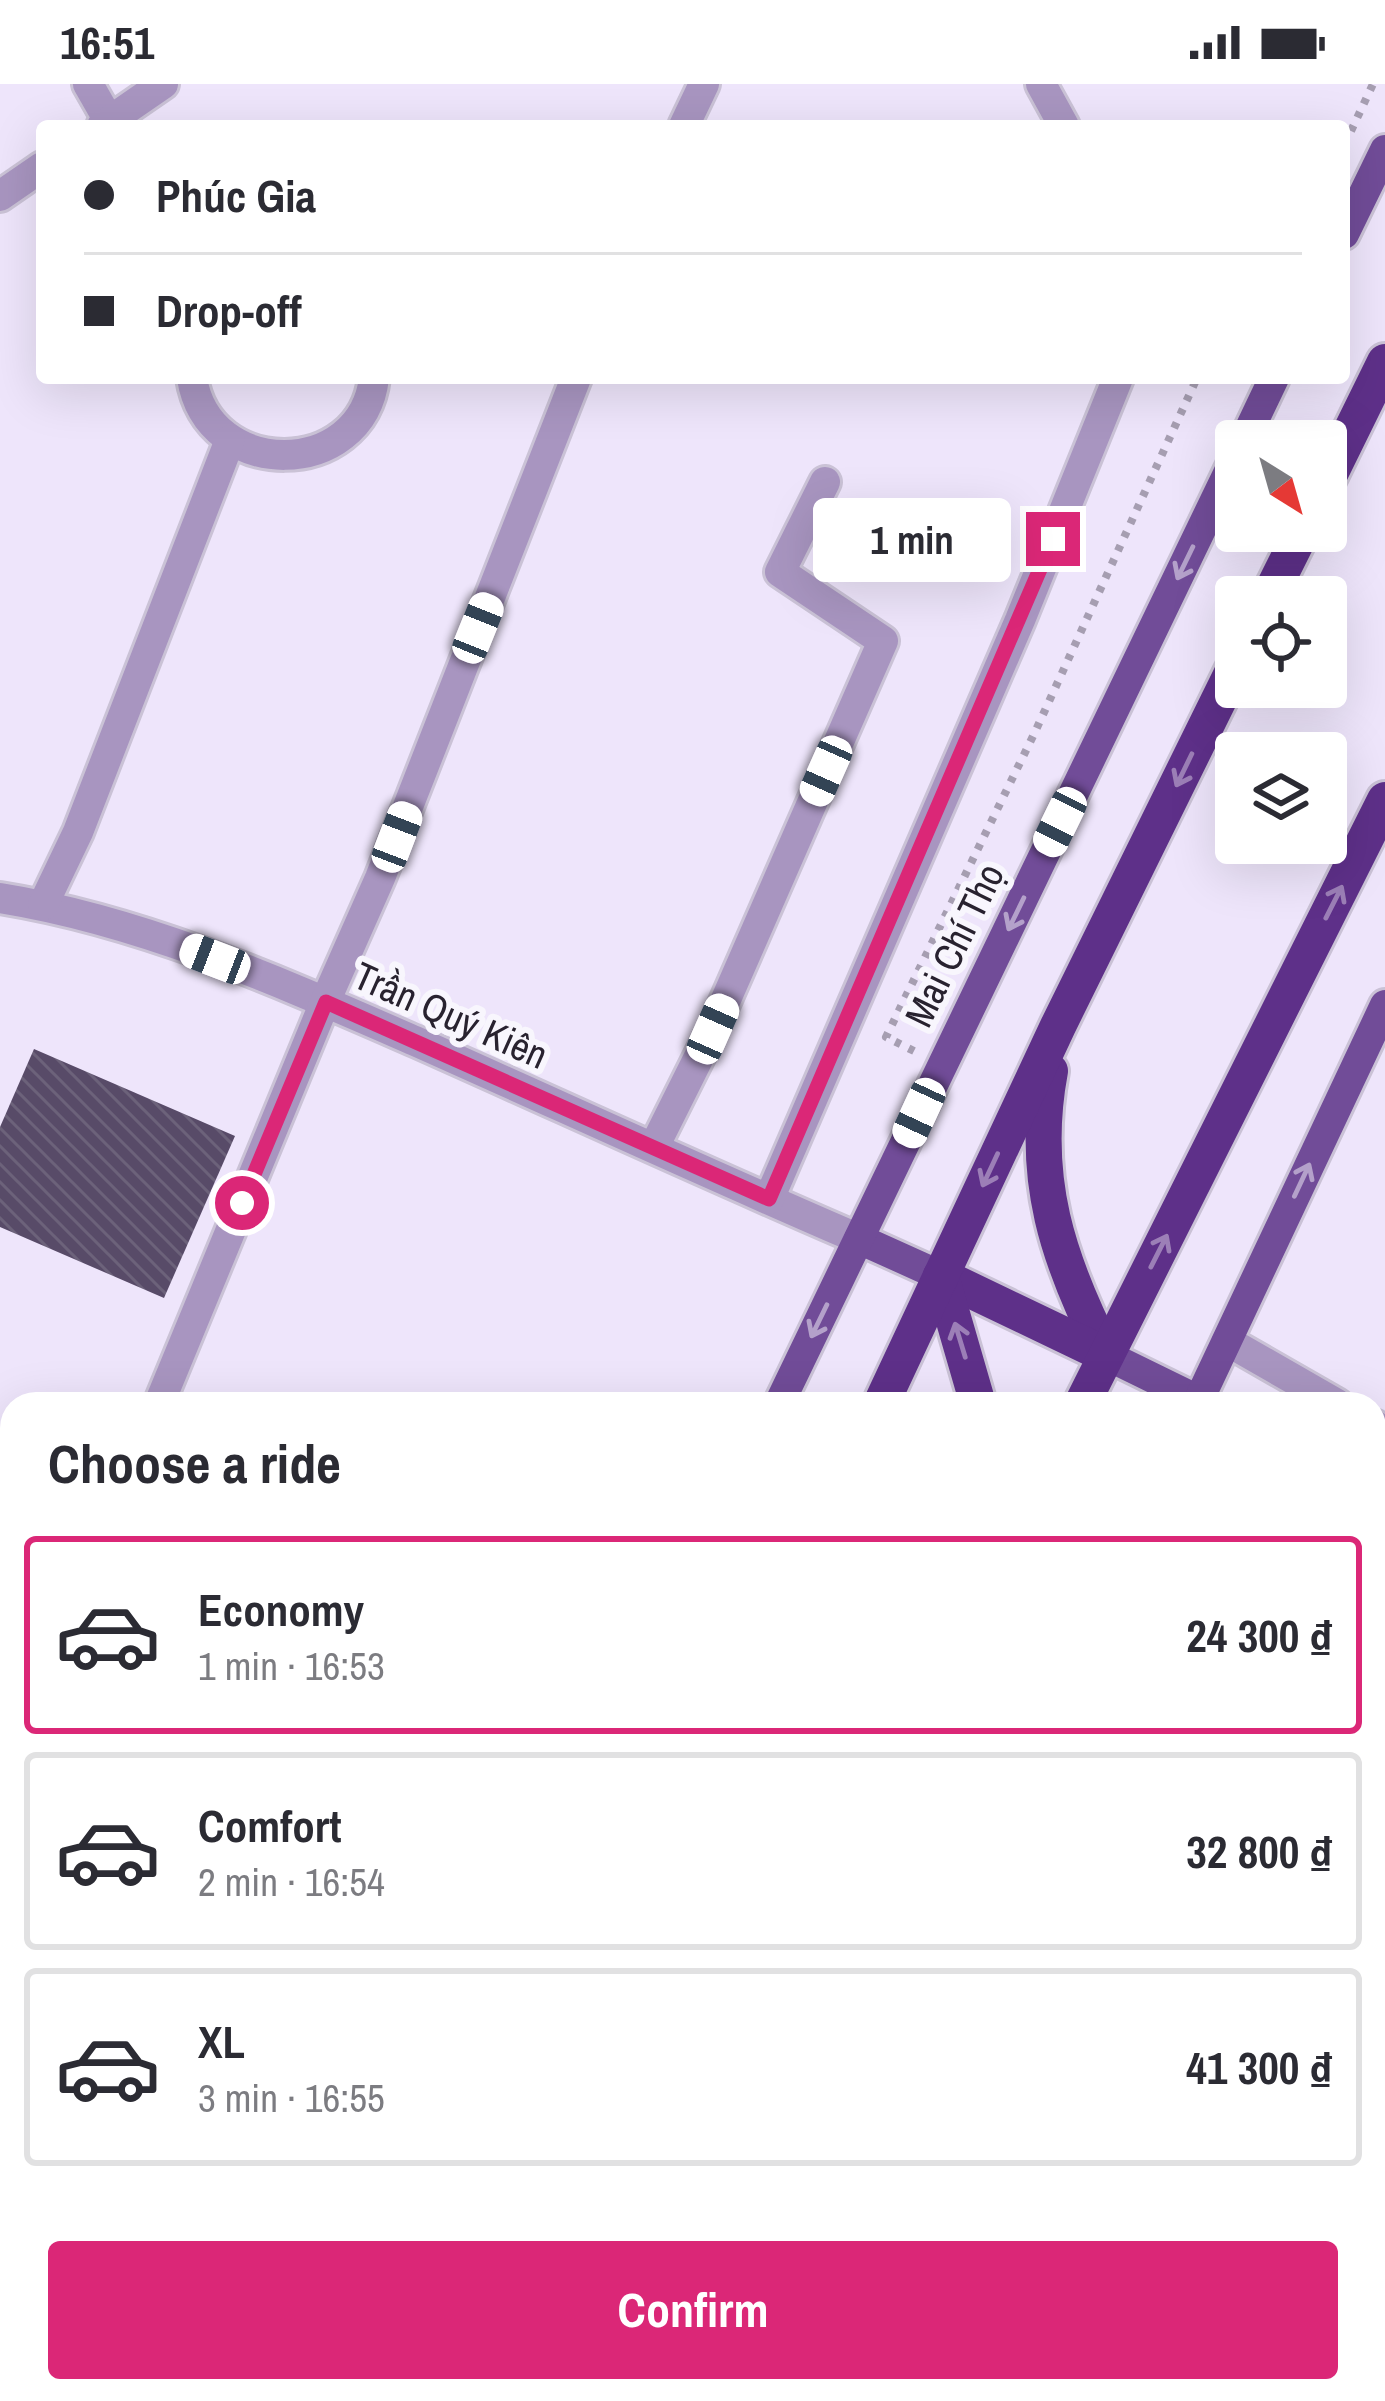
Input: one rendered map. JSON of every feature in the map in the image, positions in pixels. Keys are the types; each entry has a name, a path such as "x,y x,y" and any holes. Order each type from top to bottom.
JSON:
{"highway":[{"path":"1347,439 1385,362"},
{"path":"887,1392 1058,1026 1215,708"},
{"path":"1088,1392 1385,800"},
{"path":"1058,1026 1042,1111 1042,1163 1054,1232 1078,1300 1106,1355"},
{"path":"941,1276 1106,1355"},
{"path":"941,1276 974,1392"}],"main road":[{"path":"1350,222 1385,150"},
{"path":"1254,420 1271,384"},
{"name":"Mai Chí Thọ","path":"785,1392 1215,501"},
{"path":"1203,1392 1385,1005"},
{"path":"859,1239 941,1276"},
{"path":"1106,1355 1178,1392"}],"street":[{"path":"88,84 105,120"},
{"path":"113,120 163,84"},
{"path":"687,120 704,84"},
{"path":"1041,84 1061,120"},
{"path":"0,196 36,171"},
{"path":"193,384 208,419 230,440 256,453 285,457 314,451 340,437 360,415 373,384"},
{"path":"164,1392 380,878 574,384"},
{"path":"769,1199 1020,620 1116,384"},
{"path":"43,905 78,832 230,440"},
{"path":"654,1147 713,1029 883,641 780,572 824,482"},
{"name":"Trần Quý Kiên","path":"0,898 43,905 167,940 326,1002 859,1239"},
{"path":"1227,1341 1316,1392"}],"path":[{"path":"1350,133 1373,84"},
{"path":"943,1065 886,1037 1035,732 1194,384"}],"pier":[{"path":"1361,84 1385,84 1385,145 1353,99"}],"building":[{"path":"34,1049 235,1136 164,1298 0,1227 0,1127"}],"route":[{"path":"242,1203 326,1002 769,1199 1053,539"}]}
